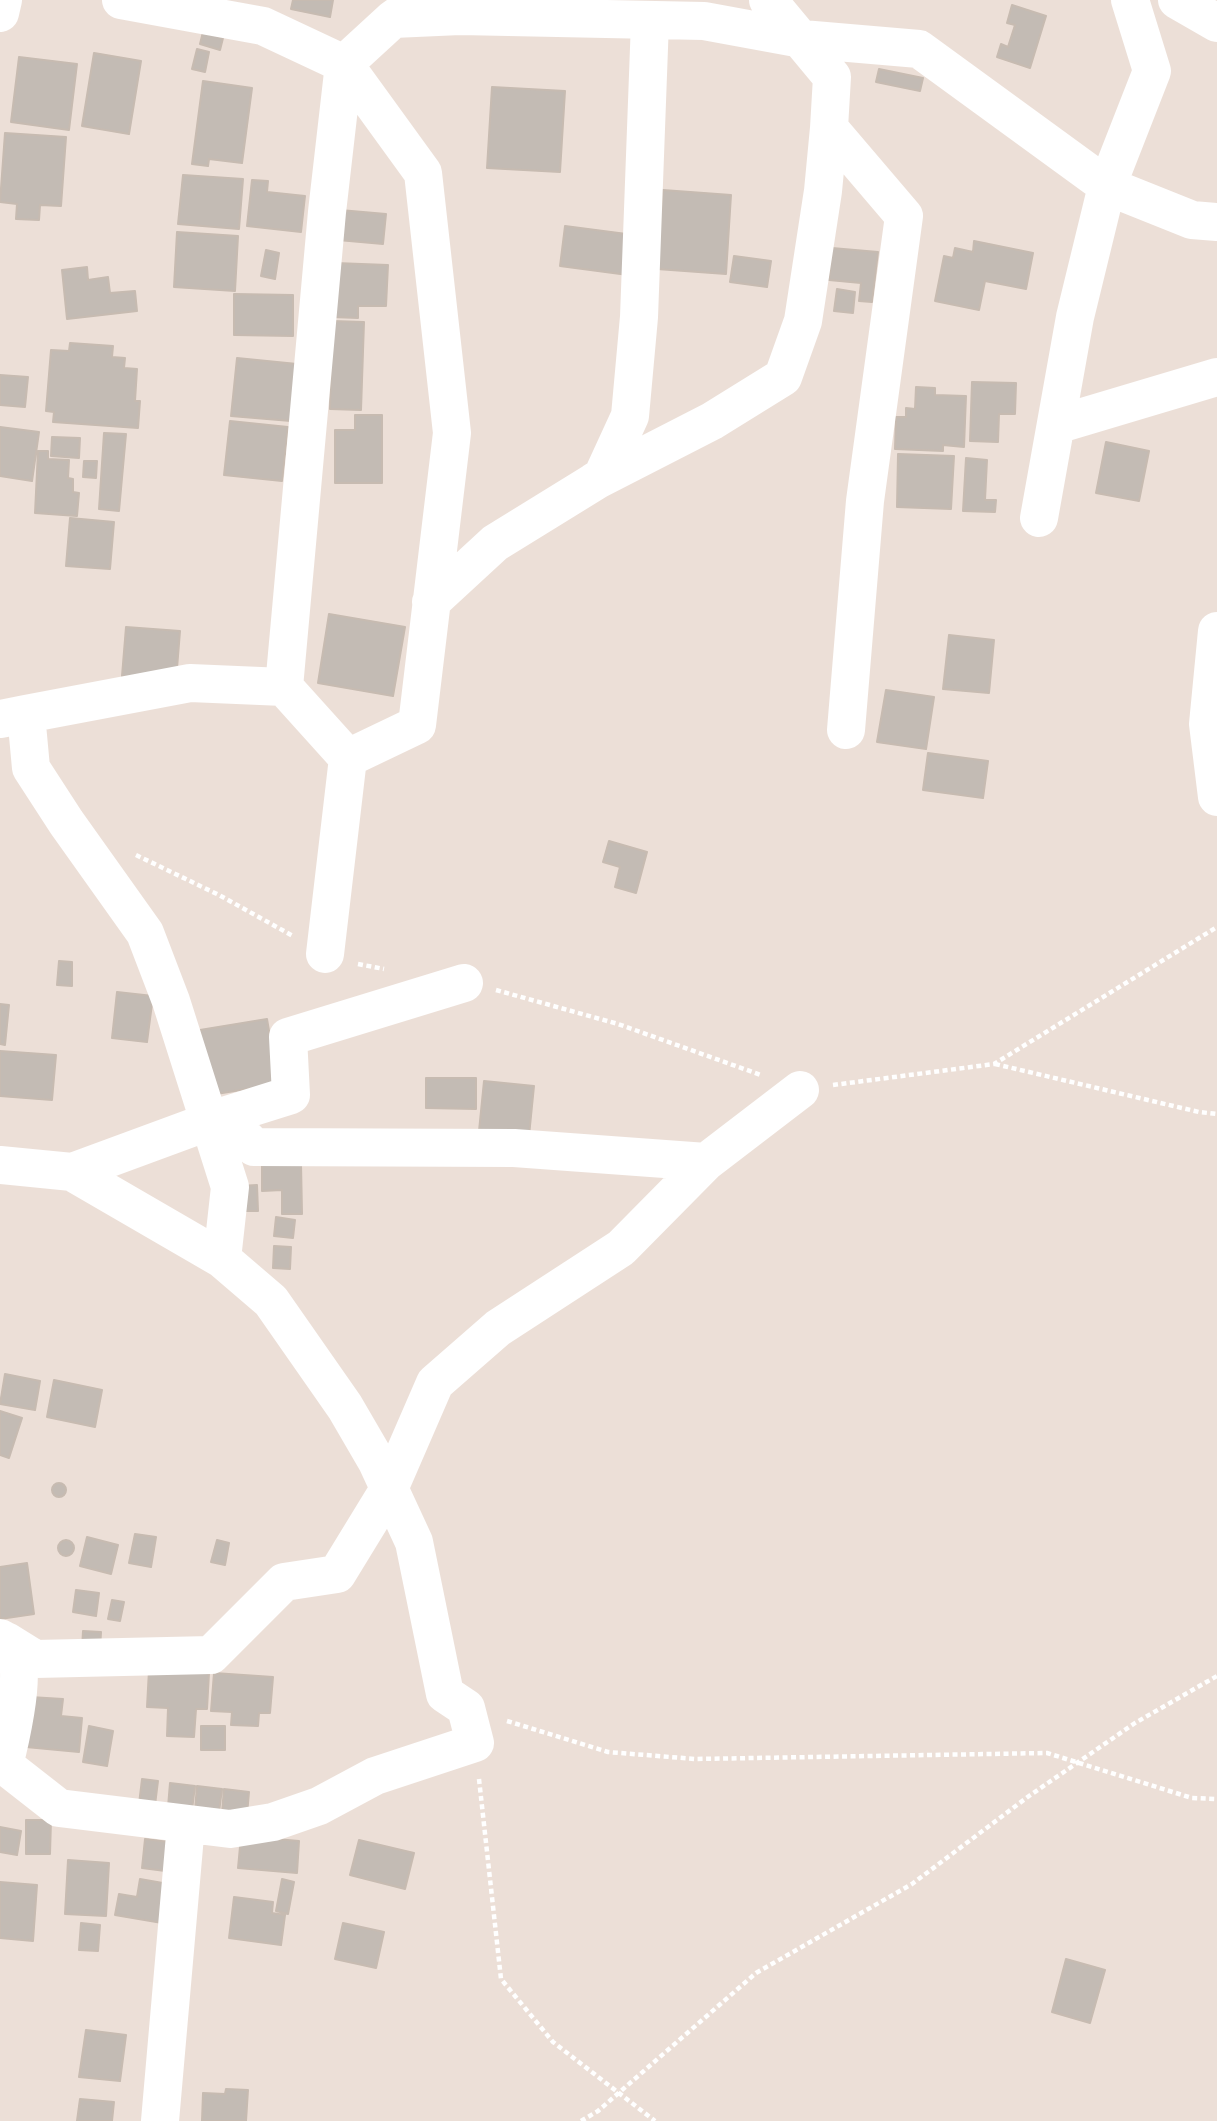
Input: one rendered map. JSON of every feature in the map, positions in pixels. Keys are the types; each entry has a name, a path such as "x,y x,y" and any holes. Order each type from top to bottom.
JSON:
{"street":[{"path":"0,13 3,0"},
{"path":"121,0 180,5 263,26 344,64 423,173 452,433 417,725 348,758"},
{"path":"593,482 712,421 783,377 803,321 823,191 832,77 768,0"},
{"path":"1039,518 1075,317 1107,186 1152,71 1130,0"},
{"path":"1177,0 1217,23"},
{"path":"284,687 327,212 344,64 406,6 460,16 704,21 802,39 919,49 1107,186 1192,220 1217,222"},
{"path":"432,602 495,543 602,477 630,416 639,317 650,21"},
{"path":"829,128 904,216 865,501 846,730"},
{"path":"1056,425 1217,377"},
{"path":"1217,631 1208,724 1217,797"},
{"path":"222,1259 230,1187 216,1119 145,933 65,822 32,768 13,717 190,683 284,687 348,758 325,954"},
{"path":"72,1172 291,1094 288,1037 464,983"},
{"path":"0,1165 72,1172 222,1259 271,1301 345,1407 377,1462 389,1489 414,1542 445,1694 470,1726 319,1806 272,1822 230,1829 59,1808 2,1765 13,1734 15,1654 211,1655 284,1582 337,1574 389,1489 435,1383 498,1328 621,1248 706,1162 800,1090"},
{"path":"216,1119 254,1147 514,1148 706,1162"},
{"path":"160,2121 186,1824"}],"path":[{"path":"125,850 219,895 325,954 388,970"},
{"path":"994,1064 1217,928"},
{"path":"464,983 489,987 618,1024 800,1090 994,1064 1217,1114"},
{"path":"581,2121 598,2111 756,1973 912,1884 1029,1796 1135,1723 1217,1676"},
{"path":"655,2121 553,2042 501,1979 470,1726 608,1752 695,1759 1047,1753 1192,1798 1217,1799"}],"building":[{"path":"293,0 333,0 330,17 291,9"},
{"path":"1012,5 1046,16 1030,68 997,57 1001,44 1008,47 1015,25 1007,23"},
{"path":"203,32 223,38 220,50 200,44"},
{"path":"197,49 209,52 205,72 192,69"},
{"path":"94,53 141,61 129,134 82,126"},
{"path":"19,57 77,64 69,130 11,122"},
{"path":"879,69 923,78 920,91 876,82"},
{"path":"203,81 252,88 242,163 209,159 208,166 192,164"},
{"path":"492,87 565,91 560,172 487,168"},
{"path":"5,133 66,137 61,206 40,205 39,220 16,219 17,204 0,202"},
{"path":"183,175 243,179 239,229 178,224"},
{"path":"252,180 268,181 267,192 305,196 301,232 247,226"},
{"path":"663,190 731,195 726,274 657,269"},
{"path":"340,210 386,214 383,244 338,240"},
{"path":"565,226 634,235 628,275 560,266"},
{"path":"177,232 238,236 235,291 174,287"},
{"path":"974,241 1033,253 1026,289 985,281 979,310 935,301 944,256 953,258 955,248 973,252"},
{"path":"832,248 878,252 872,302 859,301 861,283 829,280"},
{"path":"266,250 279,253 275,279 261,276"},
{"path":"734,256 771,261 767,287 730,282"},
{"path":"335,263 388,265 386,306 358,306 358,318 332,317"},
{"path":"87,267 88,280 108,277 110,293 135,291 137,311 67,319 62,270"},
{"path":"837,289 855,292 853,313 834,311"},
{"path":"234,294 293,295 293,336 234,335"},
{"path":"332,321 364,322 361,410 330,409"},
{"path":"70,343 113,346 112,357 125,358 124,368 137,369 135,401 140,401 138,428 53,422 54,412 46,411 51,350 69,351"},
{"path":"237,358 297,364 291,421 231,416"},
{"path":"0,375 28,377 25,407 0,405"},
{"path":"972,382 1016,383 1015,414 999,414 998,442 970,441"},
{"path":"916,387 935,388 935,395 966,396 964,447 943,445 943,451 895,449 896,417 906,417 906,408 915,409"},
{"path":"355,415 382,415 382,483 335,483 335,430 355,430"},
{"path":"230,421 288,427 282,481 224,475"},
{"path":"0,427 39,432 32,481 0,476"},
{"path":"104,433 126,434 119,511 99,509"},
{"path":"52,437 80,438 79,458 51,456"},
{"path":"1106,442 1149,451 1139,501 1096,493"},
{"path":"38,451 48,451 48,459 69,460 68,478 73,479 73,492 79,493 77,516 35,513"},
{"path":"898,454 954,456 951,509 897,507"},
{"path":"966,458 987,460 985,500 996,500 995,512 963,511"},
{"path":"84,461 97,461 96,478 83,477"},
{"path":"70,518 114,522 110,569 66,566"},
{"path":"329,614 405,627 393,696 318,683"},
{"path":"126,627 180,631 176,681 122,676"},
{"path":"949,635 994,640 989,693 943,689"},
{"path":"886,690 934,697 926,749 877,742"},
{"path":"928,753 988,761 983,798 923,790"},
{"path":"609,841 647,852 636,893 615,887 620,867 603,862"},
{"path":"59,961 72,962 72,986 57,985"},
{"path":"117,992 153,996 147,1042 112,1038"},
{"path":"0,1004 9,1005 5,1045 0,1044"},
{"path":"267,1019 278,1084 210,1095 200,1030"},
{"path":"0,1051 56,1055 52,1100 0,1096"},
{"path":"426,1078 476,1078 476,1109 426,1108"},
{"path":"484,1081 534,1086 529,1136 479,1131"},
{"path":"301,1163 302,1214 282,1214 282,1190 262,1191 262,1164"},
{"path":"257,1185 258,1211 241,1211 240,1186"},
{"path":"276,1217 295,1220 293,1238 274,1236"},
{"path":"274,1246 291,1247 290,1269 273,1268"},
{"path":"5,1374 40,1381 35,1410 0,1404"},
{"path":"54,1380 102,1390 95,1427 47,1417"},
{"path":"0,1411 22,1418 9,1458 0,1455"},
{"path":"59,1483 64,1485 64,1495 59,1497 54,1495 52,1490 54,1485"},
{"path":"135,1534 156,1537 151,1567 129,1563"},
{"path":"87,1537 118,1545 111,1574 80,1566"},
{"path":"66,1540 72,1542 72,1554 66,1556 60,1554 58,1548 60,1542"},
{"path":"217,1540 229,1543 225,1565 211,1562"},
{"path":"27,1563 34,1614 0,1619 0,1567"},
{"path":"76,1590 99,1593 96,1616 73,1612"},
{"path":"112,1600 124,1602 120,1621 108,1619"},
{"path":"83,1631 101,1632 100,1650 82,1649"},
{"path":"149,1670 209,1673 207,1709 196,1709 194,1737 167,1736 168,1708 147,1707"},
{"path":"214,1673 273,1677 270,1713 259,1713 258,1726 231,1725 232,1712 211,1711"},
{"path":"30,1697 63,1699 61,1716 82,1718 79,1752 26,1747"},
{"path":"89,1726 113,1731 107,1766 83,1762"},
{"path":"201,1726 225,1726 225,1750 201,1750"},
{"path":"142,1779 158,1781 155,1805 139,1804"},
{"path":"170,1783 195,1786 192,1810 168,1807"},
{"path":"197,1786 222,1789 219,1812 195,1810"},
{"path":"224,1789 249,1792 247,1815 222,1813"},
{"path":"26,1820 51,1820 50,1854 26,1854"},
{"path":"0,1827 21,1831 17,1855 0,1852"},
{"path":"241,1836 299,1841 297,1873 238,1868"},
{"path":"145,1839 177,1843 173,1872 142,1868"},
{"path":"359,1840 414,1853 405,1889 350,1875"},
{"path":"68,1860 109,1863 106,1916 65,1914"},
{"path":"140,1879 174,1885 168,1924 115,1915 119,1894 137,1897"},
{"path":"282,1879 294,1882 288,1914 276,1911"},
{"path":"0,1882 37,1885 33,1941 0,1938"},
{"path":"234,1897 273,1902 272,1913 285,1915 281,1945 229,1938"},
{"path":"81,1923 100,1925 98,1951 79,1950"},
{"path":"343,1923 384,1932 376,1968 335,1959"},
{"path":"1066,1959 1105,1970 1090,2023 1052,2012"},
{"path":"86,2030 126,2035 120,2081 79,2077"},
{"path":"226,2089 248,2090 246,2121 202,2121 203,2093 225,2094"},
{"path":"80,2099 114,2102 112,2121 77,2121"}]}
